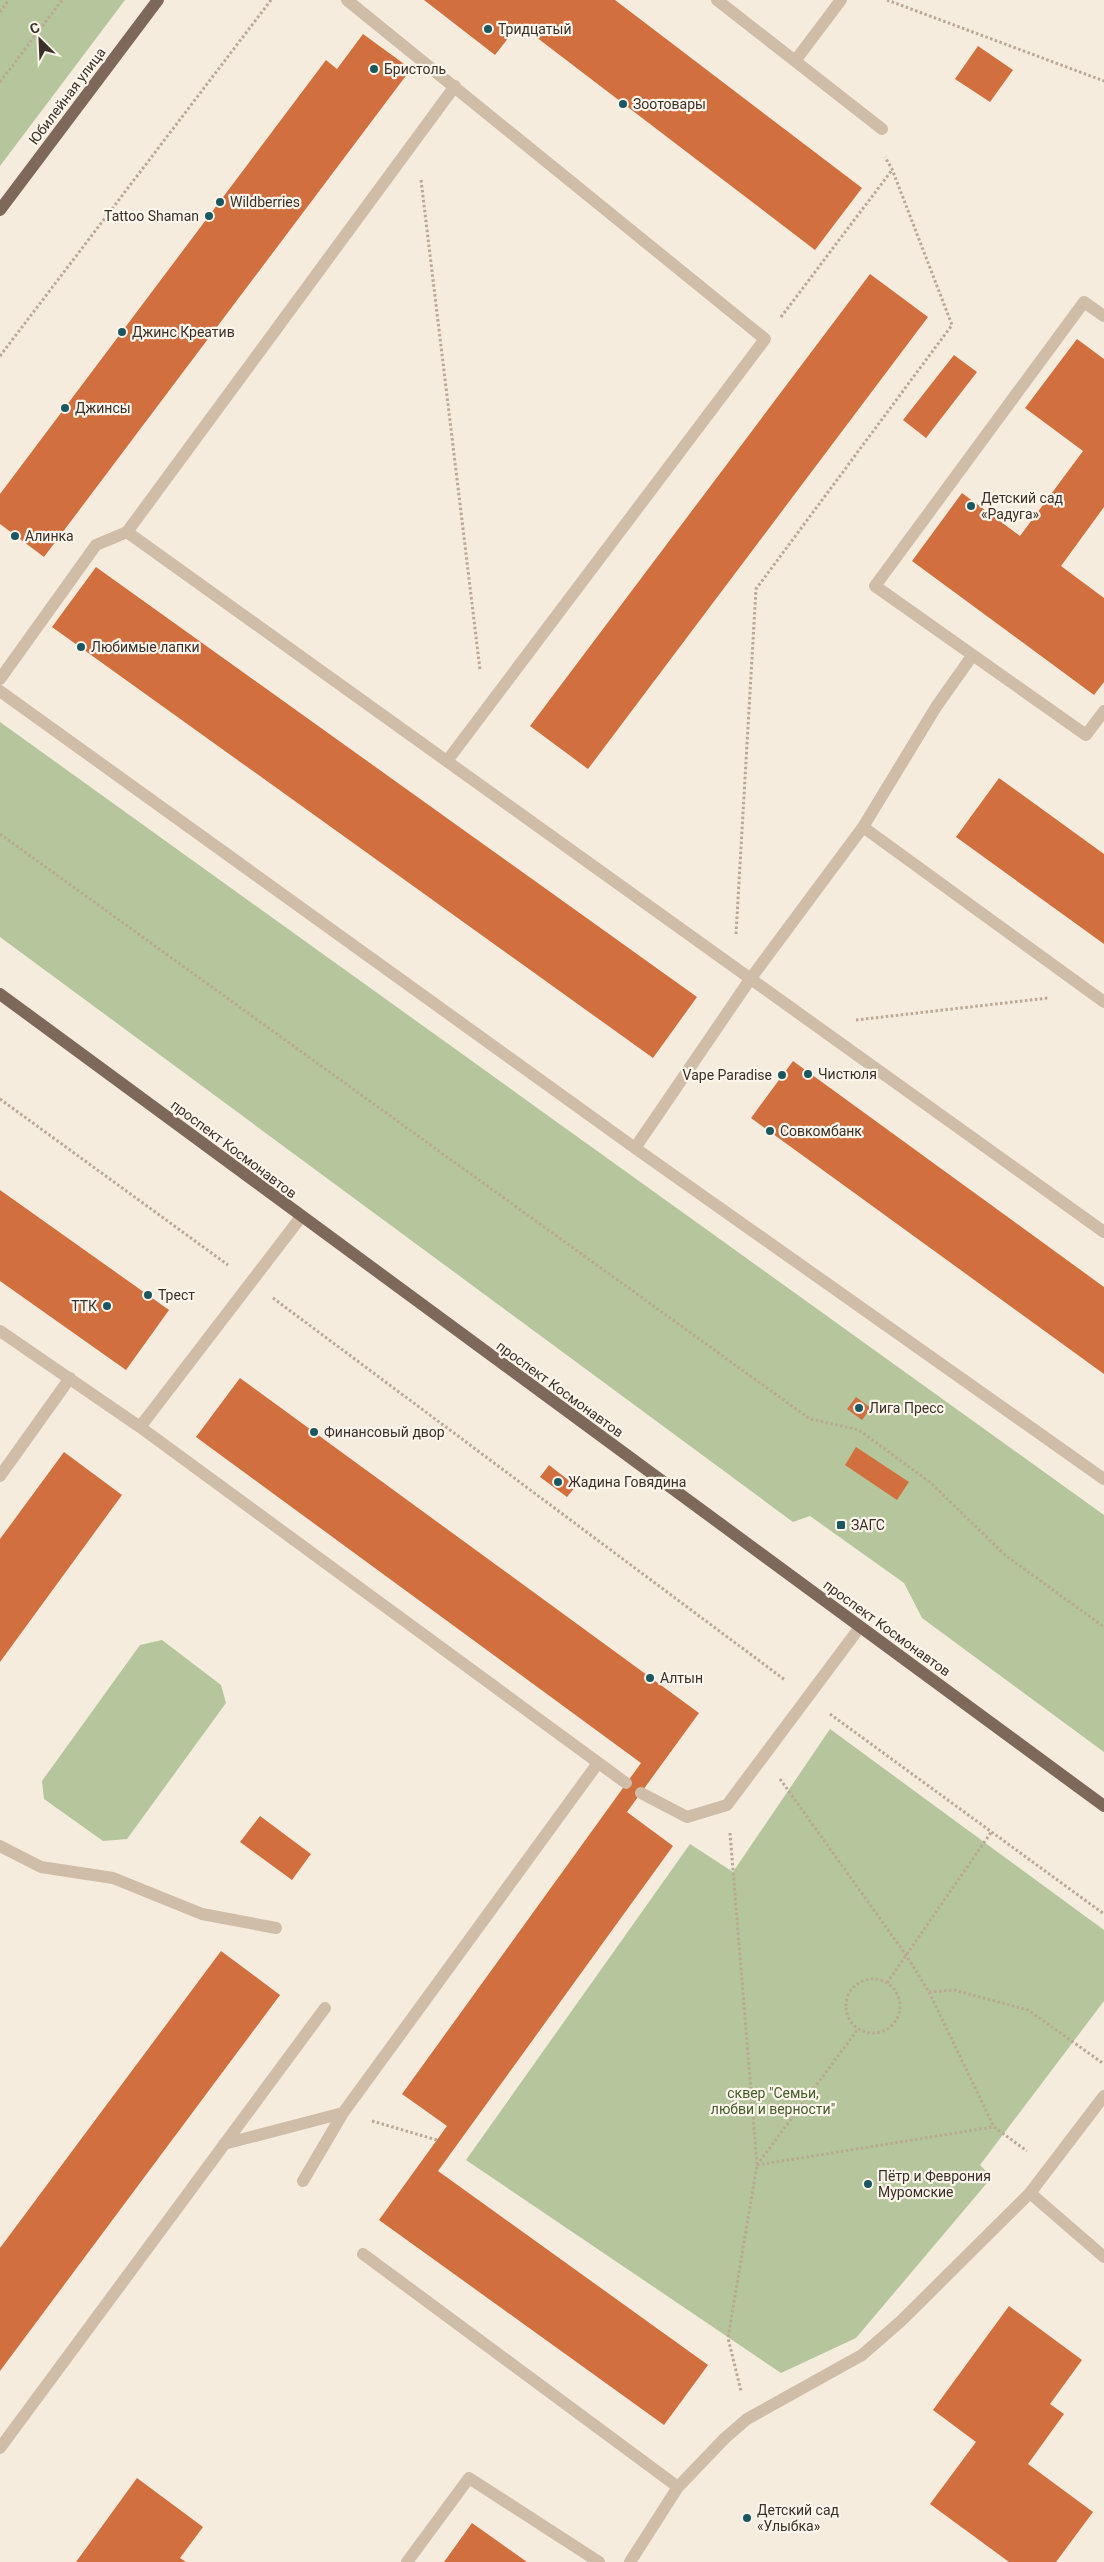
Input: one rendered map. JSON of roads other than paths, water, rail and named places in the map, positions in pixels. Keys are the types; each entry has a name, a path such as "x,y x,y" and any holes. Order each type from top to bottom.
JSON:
{"main road":[{"name":"Юбилейная улица","path":"0,210 158,0"},
{"name":"проспект Космонавтов","path":"0,994 1104,1806"}],"street":[{"path":"346,0 455,86 765,339 447,761"},
{"path":"717,0 882,129"},
{"path":"795,61 841,0"},
{"path":"0,678 96,545 127,532 416,136 455,86"},
{"path":"1104,316 1084,302 875,586 1086,735 1104,711"},
{"path":"127,532 1104,1232"},
{"path":"635,1148 751,978 864,827 936,707 972,656"},
{"path":"0,691 635,1148 1104,1479"},
{"path":"864,827 1104,1002"},
{"path":"140,1427 301,1217"},
{"path":"0,1331 140,1427 626,1783"},
{"path":"0,1476 70,1378"},
{"path":"641,1793 687,1817 727,1805 860,1627"},
{"path":"304,2181 343,2113 598,1763"},
{"path":"0,1846 41,1867 112,1878 202,1914 276,1928"},
{"path":"0,2448 325,2008"},
{"path":"630,2562 678,2488 725,2438 747,2419 862,2355 901,2321 1030,2192 1104,2096"},
{"path":"224,2144 343,2113"},
{"path":"1030,2192 1104,2257"},
{"path":"363,2254 678,2488"},
{"path":"407,2562 469,2478 600,2562"}],"place":[{"name":"Тридцатый","path":"488,29"},
{"name":"Бристоль","path":"374,69"},
{"name":"Зоотовары","path":"623,104"},
{"name":"Wildberries","path":"220,202"},
{"name":"Tattoo Shaman","path":"209,216"},
{"name":"Джинс Креатив","path":"122,332"},
{"name":"Джинсы","path":"65,408"},
{"name":"Детский сад «Радуга»","path":"971,506"},
{"name":"Алинка","path":"15,536"},
{"name":"Любимые лапки","path":"81,647"},
{"name":"Чистюля","path":"808,1074"},
{"name":"Vape Paradise","path":"782,1075"},
{"name":"Совкомбанк","path":"770,1131"},
{"name":"Трест","path":"148,1295"},
{"name":"ТТК","path":"107,1306"},
{"name":"Лига Пресс","path":"859,1408"},
{"name":"Финансовый двор","path":"314,1432"},
{"name":"Жадина Говядина","path":"558,1482"},
{"name":"ЗАГС","path":"841,1525"},
{"name":"Алтын","path":"650,1678"},
{"name":"Пётр и Феврония Муромские","path":"868,2184"},
{"name":"Детский сад «Улыбка»","path":"747,2518"}],"park label":[{"name":"сквер \"Семьи, любви и верности\"","path":"773,2102"}]}
